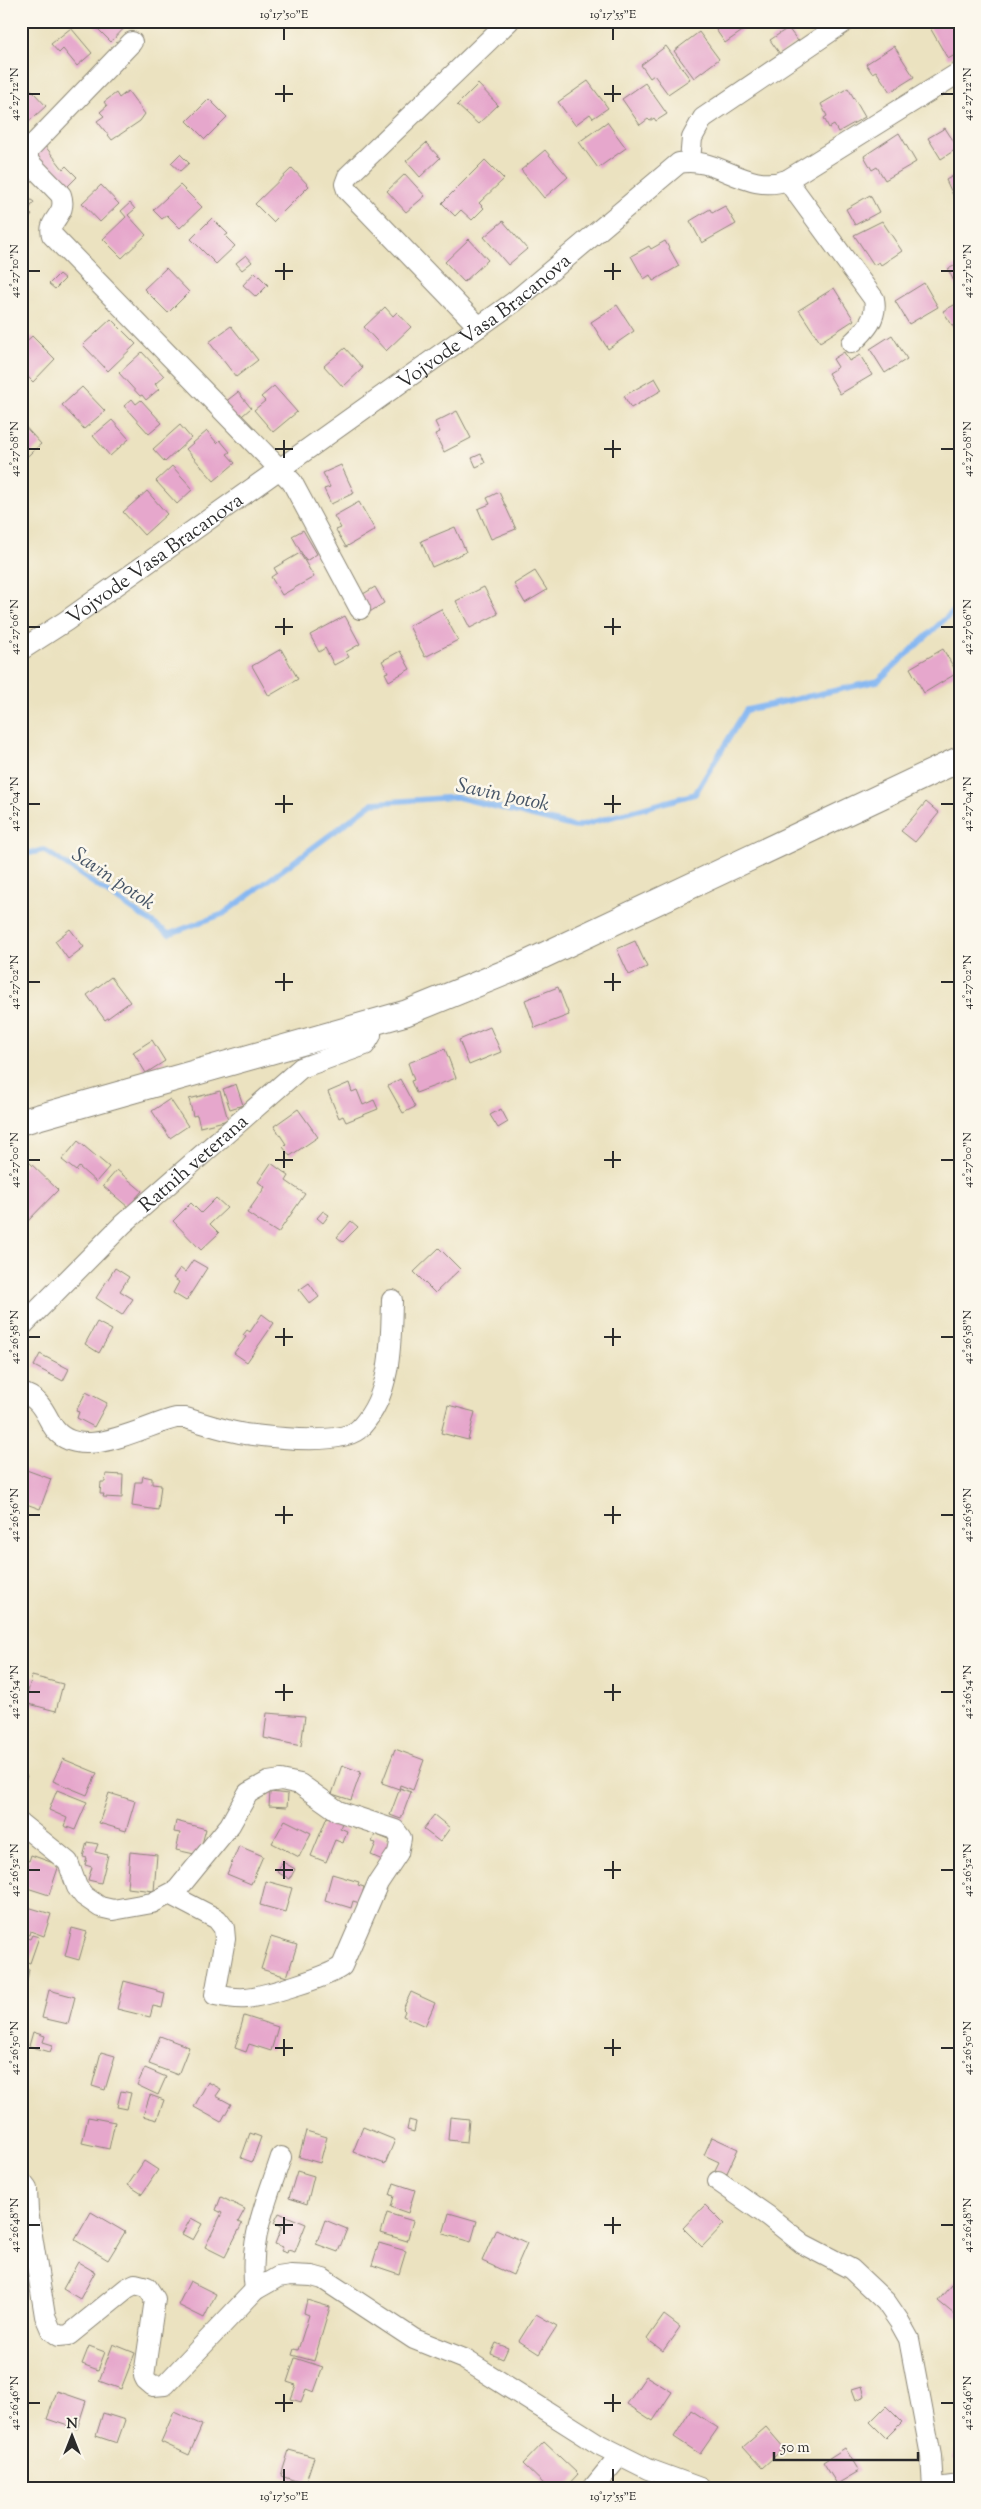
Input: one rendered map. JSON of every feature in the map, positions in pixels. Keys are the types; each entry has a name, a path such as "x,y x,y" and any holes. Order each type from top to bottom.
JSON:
{"street":[{"path":"479,327 347,190 345,184 348,176 509,21"},
{"path":"846,21 703,118 692,138 690,161 700,162 751,182 775,184 787,180 960,72"},
{"path":"132,42 28,150 28,161 61,195 63,202 61,212 52,225 51,232 292,482 360,608"},
{"name":"Vojvode Vasa Bracanova","path":"21,650 66,621 514,302 671,168 679,163 690,161"},
{"path":"787,180 874,299 876,306 867,329 852,343"},
{"path":"21,1122 406,1013 519,967 960,759"},
{"name":"Ratnih veterana","path":"21,1327 123,1224 301,1068 365,1045 371,1035 371,1023"},
{"path":"21,1393 31,1396 40,1404 54,1429 66,1440 83,1442 118,1439 176,1418 186,1418 245,1434 332,1438 349,1436 361,1428 378,1399 390,1362 392,1300"},
{"path":"21,1824 68,1862 77,1887 84,1896 100,1908 113,1910 138,1907 170,1895 177,1890 230,1825 248,1793 268,1782 281,1780 300,1784 338,1811 396,1830 401,1838 398,1853 378,1883 347,1960 342,1966 333,1972 247,1998 215,1995 225,1939 224,1928 217,1919 170,1895"},
{"path":"255,2290 252,2265 256,2231 281,2156"},
{"path":"21,2181 26,2189 44,2307 51,2330 58,2336 69,2335 127,2288 136,2284 147,2287 155,2298 144,2376 154,2386 165,2384 255,2290 278,2277 291,2274 307,2275 322,2279 414,2339 464,2359 600,2445 648,2469 700,2488"},
{"path":"718,2182 768,2216 803,2244 851,2269 886,2302 909,2340 931,2456 935,2488 960,2485"},
{"path":"593,2488 620,2455"}],"building":[{"path":"90,21 127,21 129,23 111,42"},
{"path":"710,21 748,21 751,25 725,43"},
{"path":"937,21 960,21 960,52 948,59 929,26"},
{"path":"71,28 92,53 77,66 63,49 59,53 51,44"},
{"path":"788,28 798,41 780,54 770,40"},
{"path":"699,32 719,59 694,78 674,51"},
{"path":"666,46 690,79 668,94 654,75 650,78 641,65"},
{"path":"894,46 914,77 890,92 876,71 872,73 866,64"},
{"path":"23,81 46,106 23,127 21,83"},
{"path":"588,81 608,108 593,118 590,114 575,125 558,102"},
{"path":"645,83 667,114 656,121 654,118 650,121 648,119 640,125 622,99"},
{"path":"478,84 498,105 478,124 457,105"},
{"path":"848,88 865,117 838,132 834,125 829,128 824,118 827,116 821,104"},
{"path":"128,91 145,114 140,121 112,140 97,121 104,116 100,112 107,106 104,102 116,93 119,98"},
{"path":"209,99 227,117 205,139 187,121"},
{"path":"607,122 626,148 598,168 579,142"},
{"path":"945,128 958,148 941,159 928,138"},
{"path":"899,133 916,162 885,180 877,167 872,170 864,156"},
{"path":"426,143 440,158 420,177 406,161"},
{"path":"45,146 63,169 66,166 77,177 62,192 36,166 37,154"},
{"path":"545,150 568,177 544,198 521,170"},
{"path":"180,154 189,163 180,171 171,163"},
{"path":"485,160 504,179 479,203 484,208 472,220 461,210 455,216 442,203"},
{"path":"292,168 309,186 273,222 255,204"},
{"path":"960,172 960,210 946,180"},
{"path":"405,174 425,196 406,212 387,191"},
{"path":"101,185 119,204 100,222 82,203"},
{"path":"180,185 202,207 180,228 167,215 162,219 153,210"},
{"path":"21,193 34,202 27,212 32,215 21,229"},
{"path":"870,195 879,212 855,225 846,209"},
{"path":"130,203 135,209 128,215 146,235 122,258 103,239 126,217 121,211"},
{"path":"725,206 736,224 702,243 690,221 710,209 712,213"},
{"path":"212,218 228,234 225,236 235,246 216,264 191,239"},
{"path":"503,221 527,249 508,265 484,237"},
{"path":"882,221 902,251 881,265 879,262 874,265 854,235"},
{"path":"469,239 488,260 464,282 445,262"},
{"path":"665,241 679,266 653,281 650,275 644,279 631,256 649,246 651,249"},
{"path":"246,255 252,262 242,270 236,263"},
{"path":"960,263 960,294 948,269"},
{"path":"166,268 189,292 168,313 144,289"},
{"path":"255,272 268,285 256,297 243,285"},
{"path":"59,274 65,279 55,289 49,284"},
{"path":"924,283 938,307 909,324 895,301"},
{"path":"834,288 854,320 820,342 799,310"},
{"path":"956,304 960,310 960,328 956,331 943,311"},
{"path":"617,305 634,331 608,349 591,322"},
{"path":"385,307 393,316 397,312 411,327 386,351 364,327"},
{"path":"111,319 136,344 108,371 83,345"},
{"path":"231,326 258,360 236,377 209,342"},
{"path":"892,335 907,359 885,373 870,349"},
{"path":"32,336 55,359 33,382 21,370 21,346"},
{"path":"345,348 363,368 343,387 324,366"},
{"path":"142,352 164,376 155,384 159,389 146,400 119,373"},
{"path":"844,352 849,361 860,355 872,375 840,394 828,373 838,367 833,359"},
{"path":"655,378 662,390 631,408 624,396"},
{"path":"274,386 297,412 273,432 254,410 265,401 261,397"},
{"path":"82,387 105,411 84,429 62,405"},
{"path":"238,392 251,408 234,423 220,406"},
{"path":"132,399 136,404 141,400 162,423 149,434 124,406"},
{"path":"457,411 471,438 444,452 435,434 440,432 435,422"},
{"path":"112,420 129,439 110,456 93,436"},
{"path":"21,422 41,444 21,462"},
{"path":"180,425 191,438 165,462 153,449"},
{"path":"207,431 217,443 220,440 230,452 227,454 235,463 214,481 186,449"},
{"path":"481,454 485,463 476,467 472,458"},
{"path":"341,465 354,493 331,504 324,489 330,487 323,473"},
{"path":"172,466 193,489 177,504 156,481"},
{"path":"147,491 167,514 144,535 123,512"},
{"path":"499,492 516,529 491,539 478,509 490,504 487,498"},
{"path":"359,502 375,530 346,547 336,530 341,528 334,516"},
{"path":"455,527 466,552 432,567 421,541"},
{"path":"303,530 317,554 306,561 292,536"},
{"path":"300,553 314,577 282,595 271,577 277,573 274,568"},
{"path":"535,571 547,590 525,603 514,584"},
{"path":"375,587 384,603 368,613 358,597"},
{"path":"484,587 498,614 470,628 456,601"},
{"path":"441,609 458,640 425,657 409,626"},
{"path":"345,616 360,644 346,652 349,657 334,665 325,648 319,652 310,635"},
{"path":"281,649 298,679 269,696 252,666"},
{"path":"943,649 957,673 924,693 910,668"},
{"path":"400,651 410,669 389,681 385,673 388,672 382,661"},
{"path":"926,802 939,813 915,842 901,831"},
{"path":"70,929 84,947 68,959 55,941"},
{"path":"635,941 647,967 629,975 617,949"},
{"path":"111,977 130,1002 105,1020 87,995"},
{"path":"558,987 569,1015 535,1028 525,1000"},
{"path":"490,1027 501,1052 469,1065 459,1040"},
{"path":"152,1040 165,1061 146,1073 133,1052"},
{"path":"445,1049 456,1078 416,1093 411,1081 414,1080 408,1063"},
{"path":"400,1079 415,1107 403,1113 388,1086"},
{"path":"349,1083 352,1092 357,1090 363,1105 374,1100 378,1109 346,1122 343,1116 339,1118 328,1092"},
{"path":"236,1084 243,1105 230,1109 223,1089"},
{"path":"220,1091 228,1120 200,1127 197,1115 193,1116 189,1099"},
{"path":"170,1099 188,1126 170,1138 152,1111"},
{"path":"298,1109 318,1137 290,1156 283,1147 286,1144 274,1126"},
{"path":"501,1109 508,1122 498,1128 490,1115"},
{"path":"78,1141 109,1167 96,1182 79,1167 76,1171 62,1160"},
{"path":"28,1161 58,1190 24,1225 21,1222 21,1168"},
{"path":"271,1163 289,1176 286,1181 305,1194 278,1233 247,1213 265,1187 258,1182"},
{"path":"117,1170 142,1191 128,1207 103,1186"},
{"path":"216,1198 227,1208 210,1224 219,1233 201,1250 173,1221 191,1203 201,1213"},
{"path":"323,1211 329,1215 323,1223 317,1218"},
{"path":"351,1221 358,1227 343,1242 337,1237"},
{"path":"439,1248 460,1269 435,1293 414,1272"},
{"path":"193,1260 207,1268 186,1301 173,1293 179,1282 173,1278 180,1268 185,1272"},
{"path":"115,1268 129,1277 120,1291 133,1299 122,1315 96,1298"},
{"path":"309,1283 319,1297 310,1304 299,1290"},
{"path":"262,1314 274,1323 247,1362 234,1353 246,1337 243,1335 247,1330 250,1332"},
{"path":"97,1322 112,1330 99,1353 85,1344"},
{"path":"40,1354 69,1369 63,1381 34,1366"},
{"path":"86,1392 107,1403 94,1427 77,1418 79,1412 76,1411"},
{"path":"448,1405 475,1412 468,1440 441,1433"},
{"path":"21,1468 51,1479 40,1509 21,1502"},
{"path":"106,1474 123,1475 122,1498 103,1497 104,1494 100,1494 101,1482 105,1482"},
{"path":"143,1476 152,1478 152,1484 161,1485 158,1510 132,1506 135,1482 142,1482"},
{"path":"21,1533 27,1535 22,1556 21,1556"},
{"path":"32,1676 63,1684 56,1711 25,1703"},
{"path":"267,1713 305,1716 301,1746 264,1738"},
{"path":"395,1749 424,1760 413,1790 400,1785 399,1789 382,1783"},
{"path":"63,1759 97,1773 87,1795 53,1781"},
{"path":"342,1765 361,1772 351,1800 332,1794"},
{"path":"21,1773 27,1776 21,1791"},
{"path":"400,1788 411,1792 401,1819 390,1815"},
{"path":"57,1790 87,1802 75,1830 64,1826 67,1818 49,1810"},
{"path":"270,1792 288,1794 287,1807 269,1806"},
{"path":"109,1793 135,1801 126,1831 99,1823"},
{"path":"434,1815 450,1828 440,1842 423,1829"},
{"path":"327,1817 342,1823 340,1828 347,1831 343,1843 335,1840 326,1862 311,1856"},
{"path":"285,1820 311,1833 299,1857 272,1843"},
{"path":"176,1821 206,1829 199,1855 176,1850 180,1833 174,1832"},
{"path":"375,1834 396,1843 387,1862 371,1855 376,1843 372,1842"},
{"path":"87,1842 98,1844 95,1852 108,1855 101,1883 88,1880 92,1867 85,1865 87,1858 83,1857"},
{"path":"239,1846 263,1856 251,1884 227,1874"},
{"path":"130,1852 157,1855 154,1891 127,1888"},
{"path":"31,1855 59,1865 49,1895 21,1886 21,1858 29,1861"},
{"path":"283,1862 295,1869 290,1879 277,1872"},
{"path":"332,1874 359,1882 358,1885 364,1887 360,1903 353,1901 351,1908 325,1900"},
{"path":"266,1881 292,1888 285,1912 260,1905"},
{"path":"21,1905 51,1914 44,1936 30,1931 29,1935 21,1933"},
{"path":"72,1928 87,1932 79,1960 65,1956"},
{"path":"32,1935 39,1937 30,1963 21,1960 21,1936 30,1939"},
{"path":"271,1937 297,1945 287,1977 261,1969"},
{"path":"21,1967 29,1969 24,1997 21,1996"},
{"path":"124,1981 165,1994 162,2008 153,2006 150,2017 117,2009"},
{"path":"49,1990 75,1997 68,2024 42,2018"},
{"path":"411,1992 435,2003 425,2026 403,2016 405,2011 403,2009"},
{"path":"244,2016 278,2027 271,2051 249,2044 246,2052 235,2048"},
{"path":"33,2032 45,2036 43,2042 53,2045 50,2052 29,2046"},
{"path":"160,2036 189,2047 178,2075 149,2064"},
{"path":"101,2052 115,2056 105,2090 92,2086"},
{"path":"145,2068 166,2077 158,2095 137,2085"},
{"path":"208,2082 221,2089 216,2096 231,2104 221,2122 194,2107"},
{"path":"121,2091 131,2093 127,2109 117,2107"},
{"path":"150,2095 164,2100 157,2120 143,2116"},
{"path":"88,2117 115,2122 109,2149 82,2143"},
{"path":"450,2117 469,2119 467,2142 448,2140"},
{"path":"409,2120 416,2122 414,2132 407,2130"},
{"path":"363,2127 395,2140 385,2164 353,2152"},
{"path":"306,2131 327,2137 320,2163 299,2157"},
{"path":"250,2133 261,2137 252,2162 241,2158"},
{"path":"712,2137 738,2149 726,2175 715,2170 719,2162 704,2155"},
{"path":"144,2161 158,2170 142,2194 128,2185"},
{"path":"297,2171 314,2176 307,2204 289,2198"},
{"path":"394,2183 415,2190 408,2213 391,2207 394,2196 390,2195"},
{"path":"221,2197 245,2209 238,2222 242,2224 225,2257 205,2247 222,2213 216,2210"},
{"path":"705,2205 724,2224 702,2247 683,2228"},
{"path":"91,2212 125,2232 108,2260 75,2240"},
{"path":"279,2213 306,2224 295,2252 288,2250 287,2253 281,2251 283,2247 275,2244 282,2226 274,2223"},
{"path":"387,2213 413,2221 407,2241 381,2233"},
{"path":"449,2213 477,2221 471,2242 443,2234"},
{"path":"191,2218 202,2224 193,2240 182,2234"},
{"path":"325,2220 347,2229 338,2252 316,2244"},
{"path":"496,2229 527,2243 513,2275 482,2261"},
{"path":"379,2243 406,2251 399,2274 372,2265"},
{"path":"78,2262 95,2272 80,2299 63,2289"},
{"path":"960,2274 960,2319 938,2301"},
{"path":"190,2281 216,2294 204,2318 178,2305"},
{"path":"307,2300 330,2307 314,2361 292,2355 294,2349 298,2350 309,2315 304,2313"},
{"path":"536,2314 557,2326 539,2354 519,2341"},
{"path":"664,2315 680,2327 663,2351 647,2339"},
{"path":"496,2343 508,2348 503,2359 491,2354"},
{"path":"113,2344 135,2353 121,2389 99,2381"},
{"path":"89,2346 105,2352 98,2370 82,2364"},
{"path":"295,2358 323,2367 314,2392 306,2389 301,2402 291,2399 296,2385 287,2382"},
{"path":"646,2376 672,2392 653,2421 627,2404"},
{"path":"862,2386 865,2396 856,2400 852,2389"},
{"path":"57,2391 86,2401 77,2429 47,2419"},
{"path":"886,2406 902,2422 886,2438 870,2422"},
{"path":"691,2410 718,2428 700,2454 674,2437"},
{"path":"174,2412 202,2425 189,2455 161,2442"},
{"path":"103,2413 125,2420 117,2443 96,2436"},
{"path":"766,2427 784,2448 762,2468 743,2447"},
{"path":"960,2440 960,2460 954,2458"},
{"path":"544,2442 578,2474 565,2488 548,2488 523,2464"},
{"path":"845,2448 859,2471 837,2484 823,2462"},
{"path":"289,2450 314,2457 305,2484 281,2476"}],"waterway":[{"name":"Savin potok","path":"21,855 44,850 169,934 223,914 373,803 457,797 575,827 695,794 746,710 878,681 960,605"}]}
